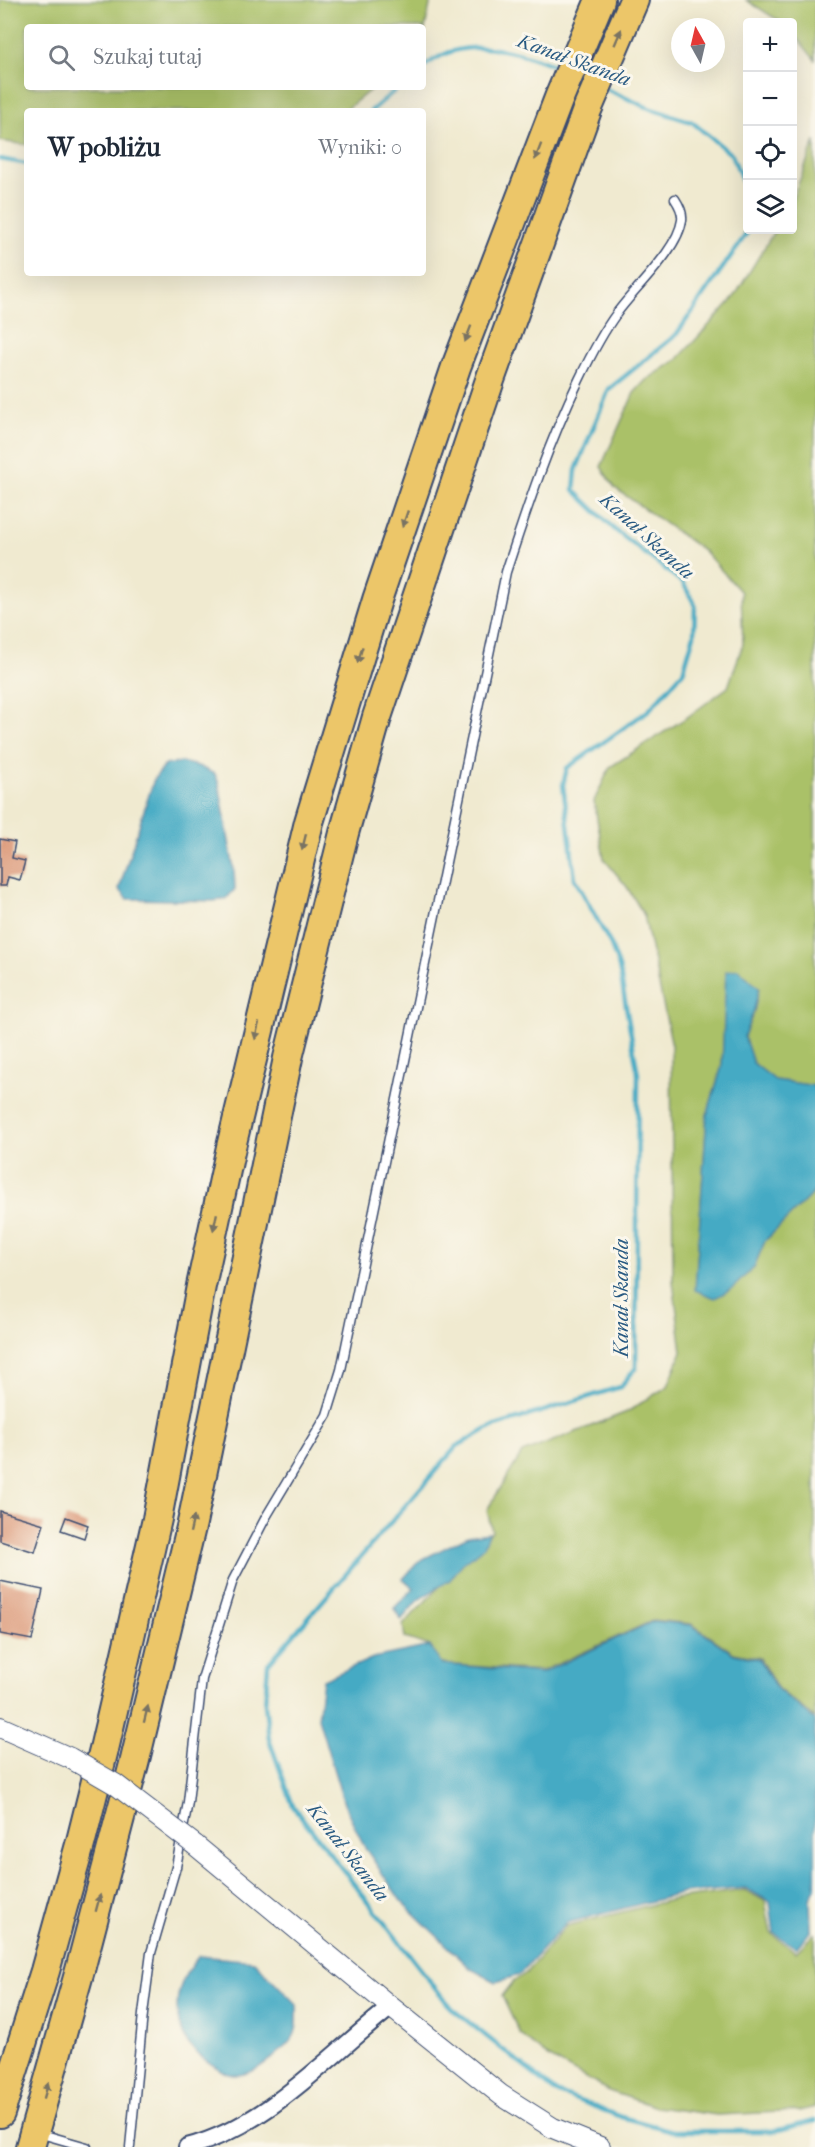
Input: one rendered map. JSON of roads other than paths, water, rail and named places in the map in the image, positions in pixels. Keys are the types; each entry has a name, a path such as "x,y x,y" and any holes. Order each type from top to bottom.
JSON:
{"highway":[{"path":"0,2113 45,1971 105,1745 157,1519 201,1286 231,1147 309,822 377,600 456,368 559,98 600,0"},
{"path":"32,2140 80,1970 132,1771 190,1534 288,1058 344,833 411,610 490,380 587,110 634,0"}],"street":[{"path":"0,1727 28,1737 115,1784 195,1845 501,2096 553,2128 600,2147"},
{"path":"187,2147 245,2123 289,2092 391,2007"}],"lane":[{"path":"130,2147 151,1953 176,1867 188,1802 202,1679 233,1580 266,1517 327,1415 341,1370 506,572 526,511 566,408 591,355 617,313 649,277 678,233 682,219 680,207 675,199"},
{"path":"32,2140 87,2147"}],"water":[{"path":"181,762 198,766 215,774 219,784 234,870 235,889 226,899 213,901 128,899 119,889 154,779 165,765"},
{"path":"738,969 759,988 744,1036 753,1063 775,1080 815,1086 815,1191 765,1241 754,1267 732,1289 715,1298 695,1290 707,1115 722,1066 726,971"},
{"path":"489,1533 484,1547 462,1564 450,1580 418,1600 401,1620 394,1608 414,1588 403,1579 419,1561 468,1536"},
{"path":"654,1621 691,1625 734,1654 759,1659 776,1688 815,1720 815,1888 810,1899 811,1931 796,1948 774,1933 770,1902 746,1888 684,1893 566,1923 519,1975 496,1982 471,1969 401,1901 365,1848 344,1804 318,1718 323,1680 373,1658 430,1646 441,1664 542,1673"},
{"path":"199,1956 254,1961 297,2005 297,2023 292,2039 275,2056 251,2072 234,2075 220,2070 199,2055 181,2029 178,2000 181,1985 188,1970"}],"waterway":[{"name":"Kanał Skanda","path":"426,65 440,56 456,50 486,48 518,53 560,68"},
{"name":"Kanał Skanda","path":"606,89 651,109 692,122 732,155 743,182"},
{"name":"Kanał Skanda","path":"374,108 396,90"},
{"name":"Kanał Skanda","path":"0,159 24,163"},
{"name":"Kanał Skanda","path":"746,234 676,335 609,389 576,470 574,490 615,530 683,583 695,605 694,635 683,672 649,710 567,768 563,785 575,879 610,943 619,967 638,1074 636,1368 620,1387 489,1428 457,1446 268,1664 265,1704 269,1739 293,1806 451,2008 556,2092 621,2117 673,2131 774,2131 815,2121"}]}
